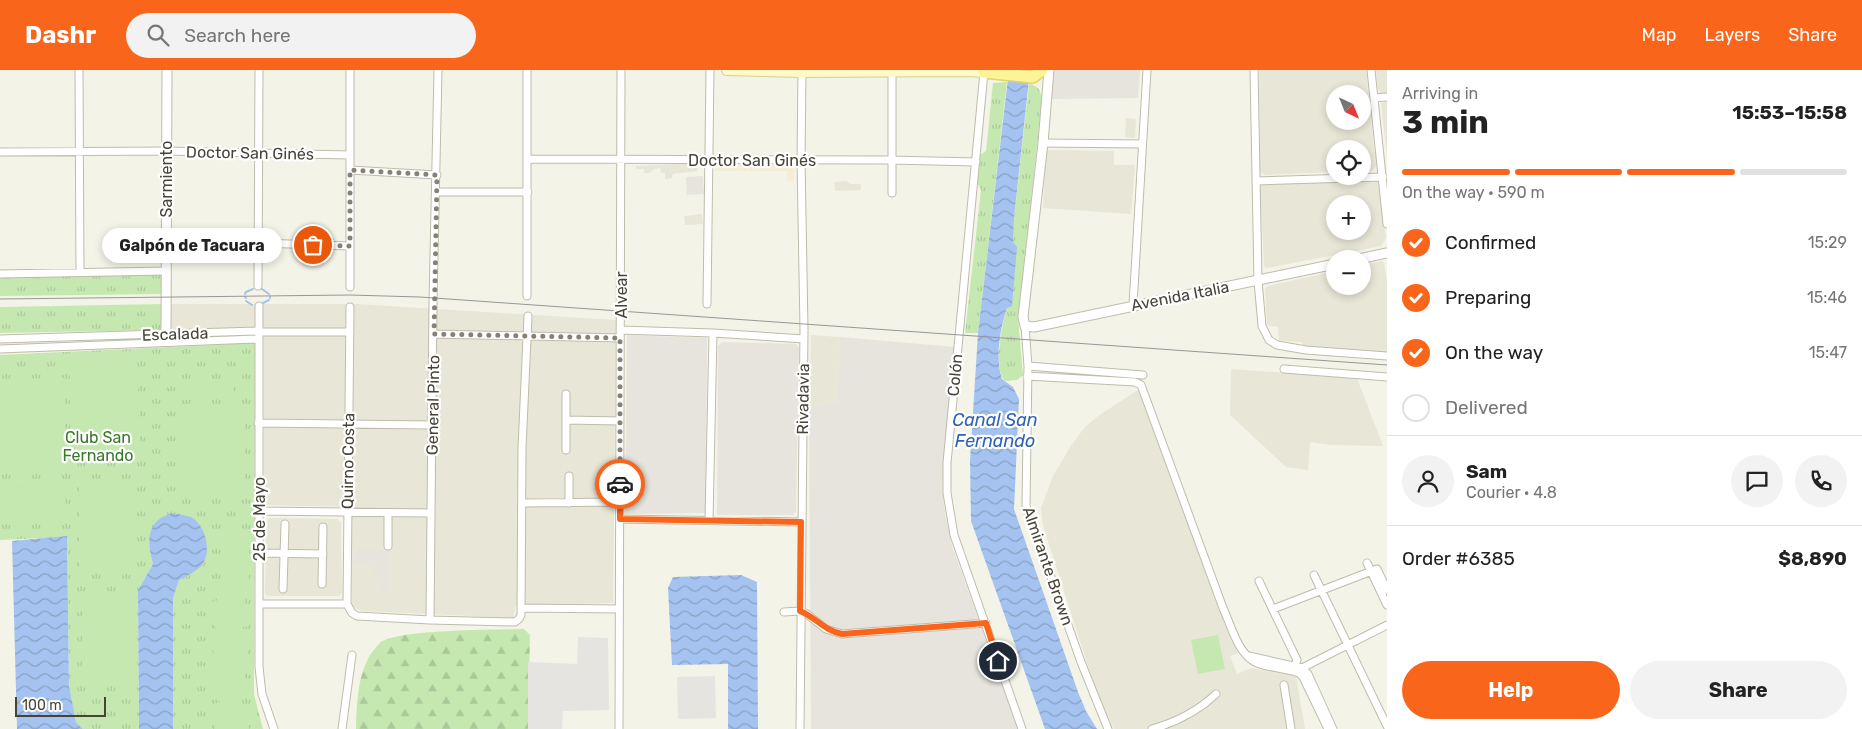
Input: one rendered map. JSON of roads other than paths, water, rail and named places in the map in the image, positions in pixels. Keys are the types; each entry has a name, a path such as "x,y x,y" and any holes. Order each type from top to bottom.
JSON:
{"main road":[{"path":"727,70 984,71 1004,74 1038,74"}],"street":[{"path":"79,70 80,272"},
{"name":"Sarmiento","path":"166,341 168,70"},
{"path":"258,286 259,70"},
{"path":"350,70 350,287"},
{"name":"General Pinto","path":"430,620 438,70"},
{"path":"527,70 527,296"},
{"name":"Alvear","path":"619,729 621,70"},
{"path":"707,304 710,70"},
{"name":"Almirante Brown","path":"1049,70 1043,143 1023,317 1028,366 1026,506 1081,662 1108,729"},
{"path":"1133,305 1147,70"},
{"path":"1254,70 1258,281 1262,326 1269,340 1277,345 1306,350 1387,356"},
{"path":"1371,70 1387,224"},
{"name":"Rivadavia","path":"800,729 804,339 801,160 802,71"},
{"path":"892,71 892,192"},
{"name":"Colón","path":"984,71 947,463 948,493 954,534 986,623 1003,680 1022,729"},
{"path":"1038,74 1047,98"},
{"path":"1374,98 1387,97"},
{"path":"1043,143 1142,144"},
{"name":"Doctor San Ginés","path":"0,152 166,151 350,155"},
{"name":"Doctor San Ginés","path":"528,159 976,162"},
{"path":"350,170 437,175"},
{"path":"1256,180 1383,177"},
{"path":"437,192 528,192"},
{"path":"166,242 350,246"},
{"path":"1371,256 1387,253"},
{"name":"Avenida Italia","path":"1025,326 1034,327 1326,266"},
{"path":"0,274 166,271"},
{"name":"25 de Mayo","path":"259,306 260,681 262,694 274,729"},
{"name":"Quirno Costa","path":"350,307 347,604 352,613 357,616 430,620"},
{"path":"430,620 514,622 519,619 522,448 528,316"},
{"name":"Escalada","path":"0,349 166,341 258,331 350,332"},
{"path":"709,522 714,333"},
{"path":"434,334 527,337 714,333 804,339"},
{"name":"Escalada","path":"0,339 258,340"},
{"path":"1028,366 1143,375"},
{"path":"1284,369 1387,378"},
{"path":"1028,376 1135,382 1141,385 1223,608 1245,654 1308,674 1333,729"},
{"path":"566,394 566,450"},
{"path":"566,420 620,421"},
{"path":"258,423 432,425"},
{"path":"569,476 569,503"},
{"path":"522,503 620,502"},
{"path":"259,511 431,513"},
{"path":"388,513 388,546"},
{"path":"620,519 709,522 801,522"},
{"path":"283,589 285,524"},
{"path":"322,584 323,527"},
{"path":"259,554 322,554"},
{"path":"1367,563 1387,605"},
{"path":"1272,609 1377,569 1387,590"},
{"path":"1314,575 1387,726"},
{"path":"1259,581 1297,660 1297,669 1303,677 1328,729"},
{"path":"259,604 347,604"},
{"path":"520,608 619,609"},
{"path":"784,612 800,611 807,614 826,629 842,634 986,623"},
{"path":"1297,669 1387,625"},
{"path":"342,729 352,655"},
{"path":"1284,685 1291,729"},
{"path":"1152,729 1184,718 1207,703 1216,694"}],"water":[{"name":"Canal San Fernando","path":"1009,70 1030,70 1014,218 1013,242 1017,247 1012,306 1007,308 1004,316 1000,334 999,353 1002,379 1013,387 1019,399 1014,509 1078,692 1086,711 1097,729 1045,729 971,521 970,461 978,333"},
{"path":"172,513 191,517 196,521 204,532 207,553 200,567 179,580 173,598 173,729 139,729 138,590 153,564 150,547 151,530 159,520"},
{"path":"67,536 69,685 76,722 83,729 17,729 12,541"},
{"path":"741,575 757,582 758,729 728,729 728,664 672,665 668,588 673,577"}],"waterway":[{"path":"245,294 253,289"},
{"path":"262,289 269,294"},
{"path":"263,303 269,300"},
{"path":"246,301 252,305"}],"tram line":[{"path":"0,299 350,295 420,297 1387,365"}],"place":[{"name":"Galpón de Tacuara","path":"313,245"}],"park label":[{"name":"Club San Fernando","path":"98,446"}]}
